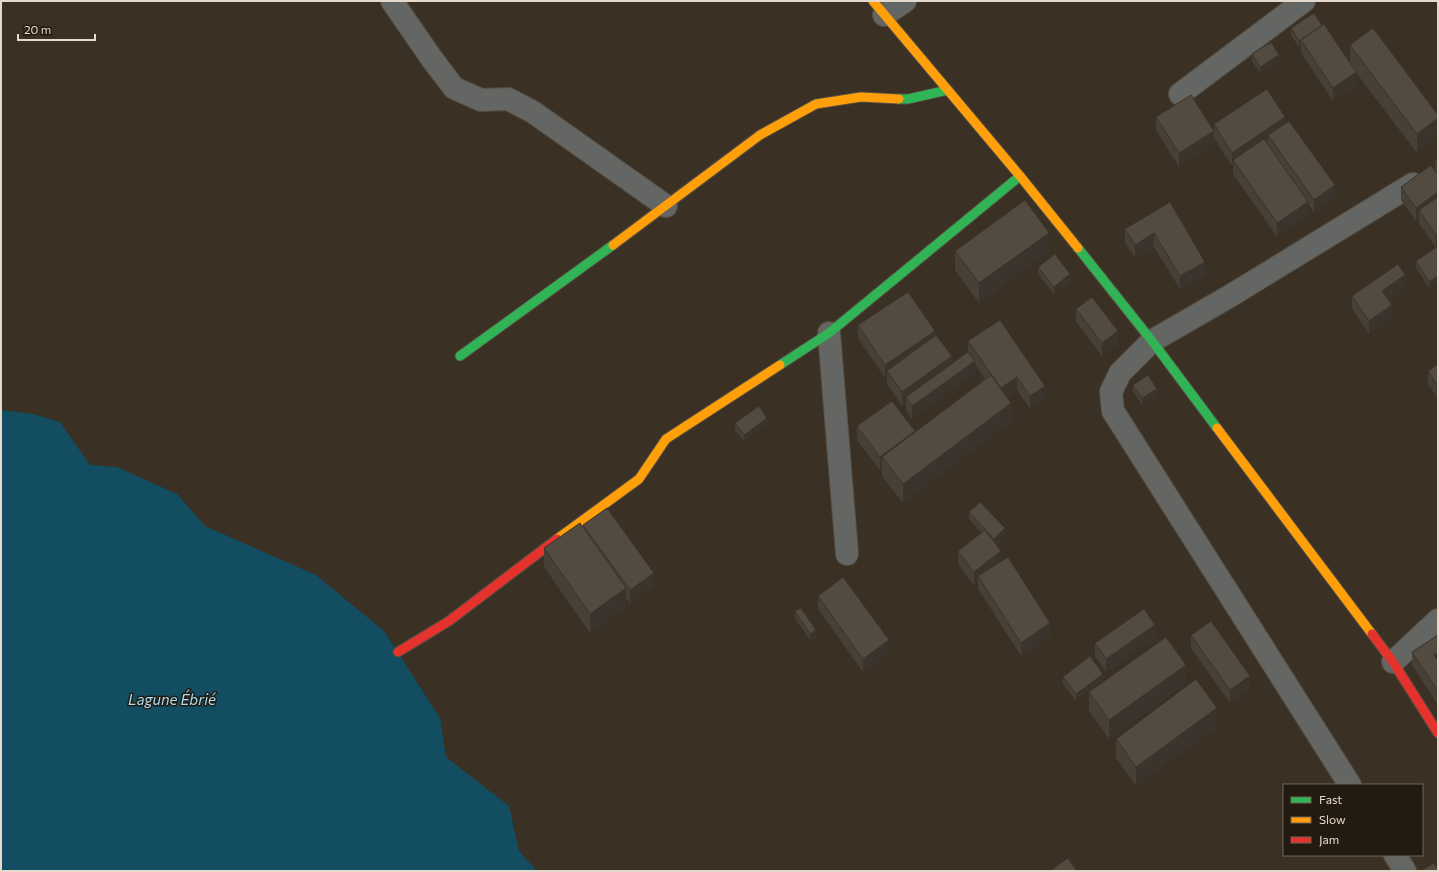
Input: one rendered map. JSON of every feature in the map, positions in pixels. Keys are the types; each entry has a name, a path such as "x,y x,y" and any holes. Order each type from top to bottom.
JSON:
{"street":[{"path":"392,1 454,88 481,100 508,99 533,112 666,206"},
{"path":"905,1 878,8 1020,176 1152,341 1393,662 1438,733"},
{"path":"1180,94 1304,1"},
{"path":"460,356 666,206 760,135 816,104 861,97 908,99 948,90"},
{"path":"398,652 449,621 639,479 666,439 829,333 1020,176"},
{"path":"1349,784 1113,412 1111,392 1120,373 1152,341 1230,296 1413,184"},
{"path":"829,333 847,554"},
{"path":"1393,662 1438,620"},
{"path":"1396,856 1405,871"}],"water":[{"name":"Lagune Ébrié","path":"1,410 33,414 60,422 90,465 117,467 177,494 205,526 316,575 384,631 440,718 446,757 509,806 519,851 537,871 1,871"}],"building":[{"path":"1314,13 1322,26 1299,41 1291,28"},
{"path":"1324,24 1356,72 1333,88 1301,40"},
{"path":"1373,28 1438,115 1438,118 1417,134 1350,45"},
{"path":"1271,42 1279,55 1260,67 1252,54"},
{"path":"1267,89 1285,117 1232,153 1214,124"},
{"path":"1191,95 1214,131 1179,153 1156,117"},
{"path":"1289,121 1335,185 1314,200 1268,135"},
{"path":"1264,139 1308,202 1277,223 1233,160"},
{"path":"1431,165 1438,175 1438,192 1416,208 1401,187"},
{"path":"1438,197 1438,233 1436,235 1419,210"},
{"path":"1025,200 1049,233 979,283 955,251"},
{"path":"1170,202 1205,262 1180,276 1154,233 1135,245 1125,229"},
{"path":"1438,246 1438,276 1429,282 1416,261"},
{"path":"1055,254 1070,274 1054,287 1038,267"},
{"path":"1398,264 1405,275 1382,291 1392,305 1369,321 1352,296"},
{"path":"908,292 935,331 885,365 858,325"},
{"path":"1092,297 1118,331 1102,343 1076,309"},
{"path":"1000,320 1045,386 1030,396 1017,377 1001,388 968,341"},
{"path":"936,335 952,356 902,392 887,371"},
{"path":"968,352 975,361 912,406 906,397"},
{"path":"1438,364 1438,386 1428,371"},
{"path":"991,375 1011,403 903,484 882,457"},
{"path":"1148,375 1157,389 1142,398 1133,385"},
{"path":"892,401 915,431 880,457 857,426"},
{"path":"759,406 767,418 744,435 735,423"},
{"path":"980,502 1005,528 994,539 969,512"},
{"path":"607,508 654,573 630,590 583,525"},
{"path":"580,523 626,588 590,614 544,548"},
{"path":"985,530 1001,551 974,572 958,551"},
{"path":"1008,557 1050,623 1021,643 978,576"},
{"path":"843,577 889,640 863,659 818,596"},
{"path":"801,608 816,630 810,634 795,611"},
{"path":"1144,609 1155,625 1106,659 1095,643"},
{"path":"1211,621 1250,676 1230,690 1191,635"},
{"path":"1438,635 1438,652 1434,655 1438,661 1438,691 1412,652"},
{"path":"1166,637 1186,665 1109,720 1089,692"},
{"path":"1090,656 1103,674 1076,694 1063,677"},
{"path":"1196,679 1217,708 1136,767 1116,739"},
{"path":"1068,858 1077,871 1050,871"},
{"path":"1434,863 1438,871 1421,871"}],"traffic: fast":[{"path":"899,99 908,99 948,90"},
{"path":"780,365 829,333 1020,176"},
{"path":"460,356 613,245"},
{"path":"1078,248 1152,341 1217,428"}],"traffic: slow":[{"path":"873,1 1020,176 1078,248"},
{"path":"613,245 760,135 816,104 861,97 899,99"},
{"path":"557,539 639,479 666,439 780,365"},
{"path":"1217,428 1372,634"}],"traffic: jam":[{"path":"398,652 449,621 557,539"},
{"path":"1372,634 1393,662 1438,733"}]}
